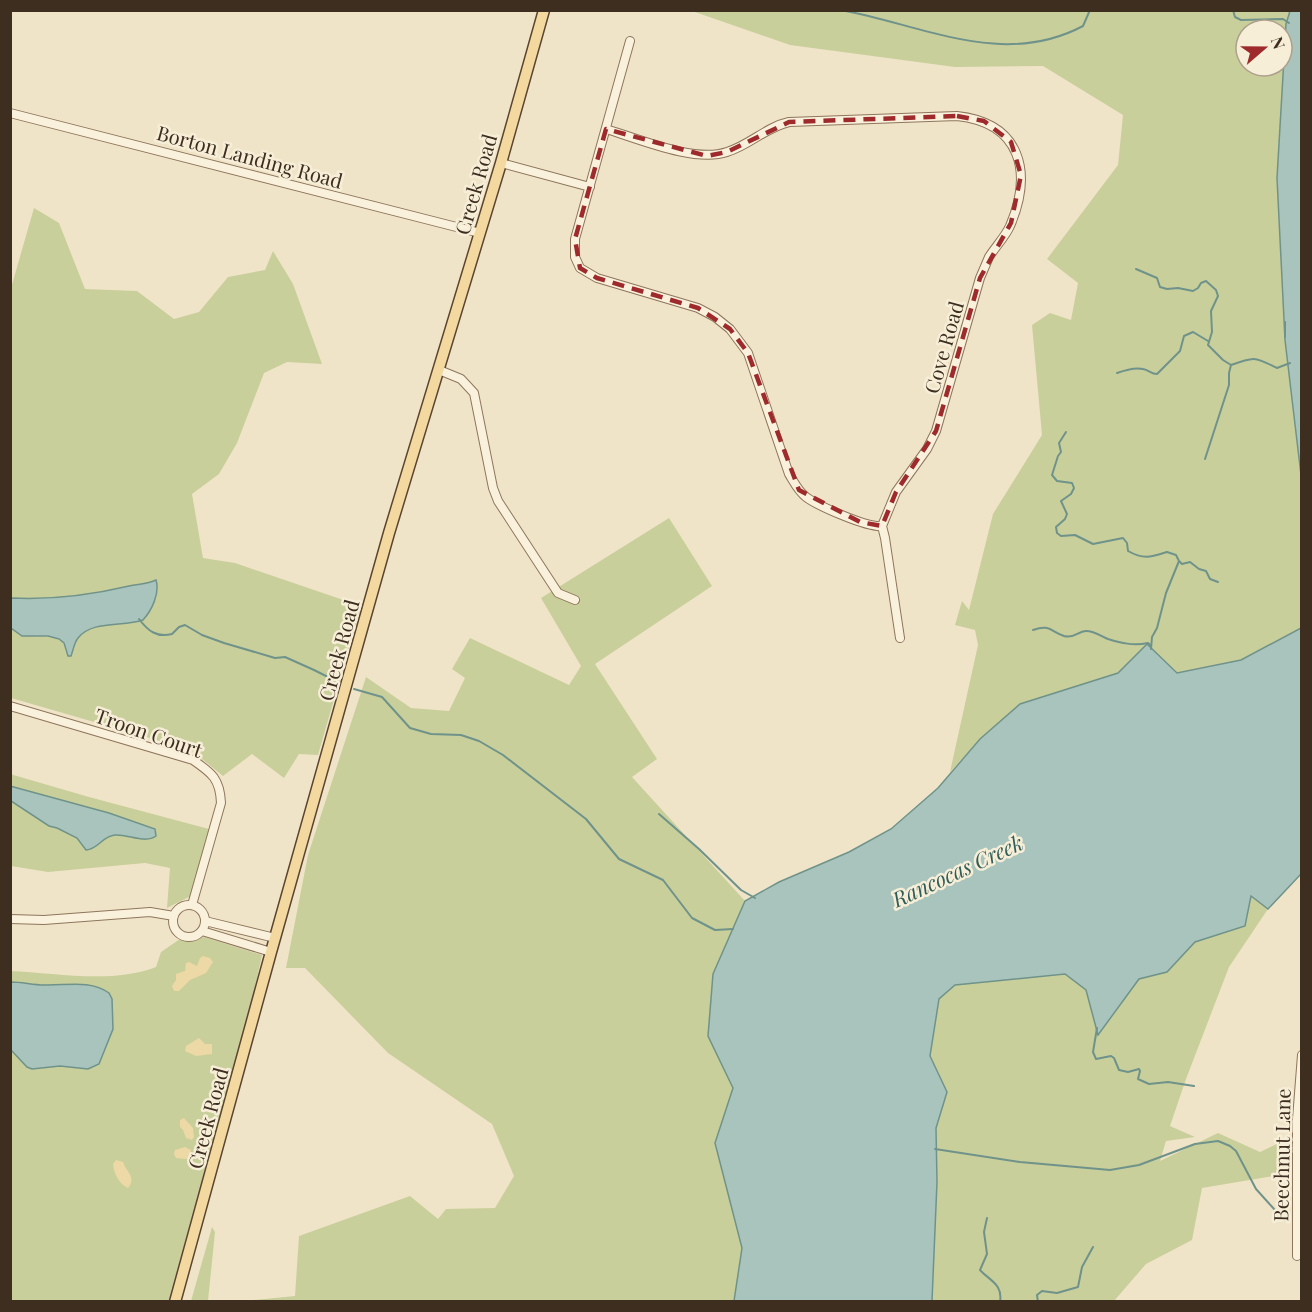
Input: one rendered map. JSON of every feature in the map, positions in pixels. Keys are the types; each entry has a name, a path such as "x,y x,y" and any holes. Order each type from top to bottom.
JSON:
{"main road":[{"name":"Creek Road","path":"175,1302 389,533 501,163 544,10"}],"street":[{"path":"630,41 574,240 575,257 580,268 597,278 698,308 715,317 730,329 748,352 789,474 799,490 814,502 860,522 874,527 882,526 900,638"},
{"name":"Borton Landing Road","path":"10,113 480,233"},
{"name":"Cove Road","path":"606,129 675,150 706,156 727,152 769,128 789,122 957,117 984,121 1000,130 1011,142 1018,157 1021,175 1019,194 1011,223 989,258 980,278 936,431 927,449 896,492 882,526"},
{"path":"501,163 590,187"},
{"path":"439,370 461,379 474,393 493,488 498,501 558,593 575,600"},
{"name":"Troon Court","path":"10,706 193,760 211,772 221,791 221,803 192,905"},
{"path":"192,905 201,910 205,921 202,931 193,937 182,936 174,928 174,916 182,906 192,905"},
{"path":"10,919 44,920 150,912 174,916"},
{"path":"205,921 275,939"},
{"path":"202,931 271,952"},
{"name":"Beechnut Lane","path":"1297,1256 1297,1119 1302,1055"}],"highlighted area":[{"path":"957,116 984,121 1011,142 1021,175 1011,223 980,278 936,431 896,492 882,526 860,522 799,490 748,353 730,329 698,308 597,278 580,268 575,239 606,129 707,156 727,152 789,122"}],"green space":[{"path":"692,11 1290,11 1288,18 1234,18 1234,78 1283,78 1277,178 1285,340 1301,475 1301,628 1241,660 1177,673 1147,644 1118,673 1020,704 980,739 950,772 978,645 975,630 955,625 962,601 969,610 993,514 1042,435 1032,325 1050,313 1071,320 1078,283 1047,259 1118,165 1123,115 1043,66 955,67 790,45"},
{"path":"34,208 59,223 85,289 137,291 174,319 199,312 228,277 265,270 273,251 293,284 322,364 287,362 264,373 237,443 219,474 192,494 203,558 235,563 361,606 318,755 299,754 284,778 252,754 223,776 191,750 11,698 10,628 23,635 49,637 63,642 69,656 79,637 87,630 143,620 150,611 157,590 156,580 103,592 72,596 11,598 11,288"},
{"path":"669,518 712,586 595,664 657,759 632,777 745,901 713,974 708,1036 734,1088 715,1143 742,1248 734,1301 234,1302 295,1296 299,1236 410,1196 438,1219 446,1209 495,1208 514,1176 492,1124 388,1053 305,968 286,968 308,855 366,677 411,708 449,711 465,678 452,669 470,638 569,685 581,666 541,598"},
{"path":"10,774 209,829 191,896 167,908 170,868 145,863 48,872 11,866"},
{"path":"1251,895 1268,909 1229,967 1170,1126 1195,1137 1166,1141 1160,1161 1218,1133 1260,1152 1291,1137 1290,1169 1279,1175 1202,1188 1192,1240 1146,1264 1114,1301 932,1301 937,1182 936,1128 947,1092 930,1056 939,999 955,985 1065,973 1086,990 1098,1034 1139,979 1167,972 1194,942 1245,926"},
{"path":"204,937 262,955 228,1111 172,1301 11,1301 10,971 84,976 122,975 156,967 161,952 180,939 189,941"},
{"path":"212,1227 215,1232 208,1301 191,1301"}],"sand":[{"path":"203,956 210,958 213,962 206,973 190,980 179,991 174,991 172,986 176,980 176,974 185,971 186,963 197,966"},
{"path":"199,1038 205,1044 212,1044 212,1054 196,1056 185,1051 186,1046"},
{"path":"184,1118 193,1128 192,1140 186,1138 180,1127 180,1120"},
{"path":"185,1147 191,1150 191,1156 186,1159 176,1158 175,1150"},
{"path":"116,1160 123,1162 130,1175 131,1181 128,1188 116,1175 113,1164"}],"water":[{"path":"1290,11 1302,11 1301,475 1285,340 1277,178 1283,78 1294,78 1294,18 1288,18"},
{"path":"156,580 157,590 154,601 143,620 99,626 84,632 78,638 71,656 68,656 64,643 59,639 48,636 22,636 11,628 11,598 85,594"},
{"name":"Rancocas Creek","path":"1301,628 1301,874 1268,909 1251,896 1245,926 1195,942 1167,972 1139,979 1098,1035 1086,990 1065,974 955,985 939,999 930,1056 947,1092 936,1128 937,1182 932,1301 734,1301 742,1248 715,1143 733,1088 708,1036 713,974 745,901 779,882 849,852 891,829 938,788 980,739 1020,704 1118,673 1147,644 1177,673 1241,660"},
{"path":"10,786 109,813 155,829 156,836 142,839 115,835 86,850 77,838 49,826 11,801"},
{"path":"11,982 40,985 86,985 109,993 112,999 113,1029 99,1064 88,1069 60,1066 32,1069 27,1067 11,1050"}],"waterway":[{"path":"840,10 931,33 992,44 1022,44 1053,38 1083,26 1090,10"},
{"path":"1233,10 1237,18"},
{"path":"1136,269 1157,278 1160,287 1167,289 1178,288 1193,291 1206,281 1216,290 1218,296 1211,311 1212,332 1208,345 1231,365 1250,359 1259,360 1277,368 1290,363"},
{"path":"1285,322 1285,337"},
{"path":"1117,373 1137,368 1157,374 1180,351 1184,336 1193,332 1208,341"},
{"path":"1205,459 1229,385 1231,365"},
{"path":"1066,432 1059,443 1061,452 1052,475 1057,481 1072,483 1074,488 1071,494 1061,501 1067,514 1056,527 1057,533 1061,536 1075,535 1093,544 1123,538 1127,543 1128,551 1134,554 1148,557 1167,552 1176,555 1179,561"},
{"path":"1179,561 1182,564 1190,562 1206,571 1210,579 1218,582"},
{"path":"1151,649 1152,637 1179,561"},
{"path":"139,619 149,630 157,634 172,634 185,625 202,635 224,643 275,658 285,657 342,684"},
{"path":"1033,630 1047,628 1067,637 1089,631 1118,642 1148,643 1151,646"},
{"path":"354,689 382,697 410,728 431,734 461,735 479,741 503,755 586,819 619,859 663,880 692,918 715,930 733,929"},
{"path":"659,814 741,890 755,898"},
{"path":"1097,1028 1093,1052 1096,1059 1111,1056 1119,1070 1128,1072 1139,1069 1138,1079 1149,1084 1168,1082 1194,1086"},
{"path":"935,1149 1020,1162 1110,1170 1139,1165 1195,1144 1218,1141 1236,1151 1256,1189 1285,1221"},
{"path":"987,1218 984,1232 987,1254 980,1270 998,1287 1000,1302"},
{"path":"1038,1302 1037,1295 1042,1291 1057,1293 1078,1287 1082,1267 1093,1247"}]}
